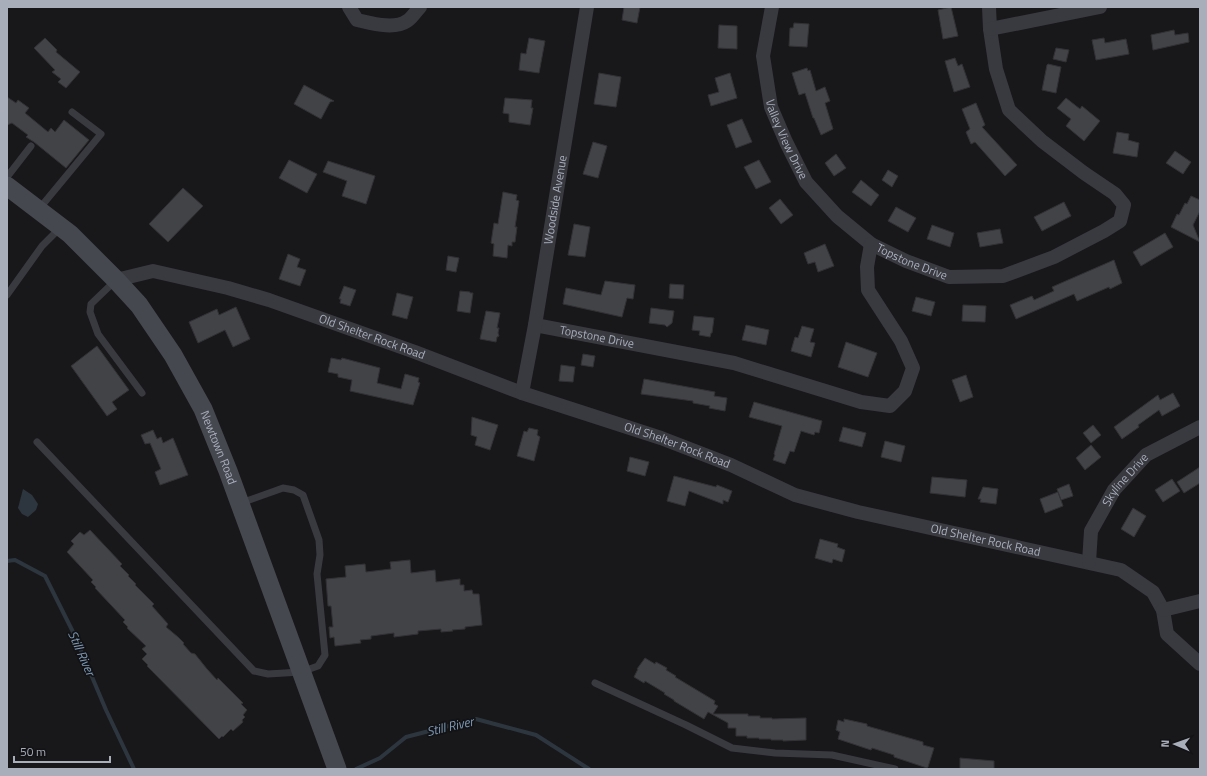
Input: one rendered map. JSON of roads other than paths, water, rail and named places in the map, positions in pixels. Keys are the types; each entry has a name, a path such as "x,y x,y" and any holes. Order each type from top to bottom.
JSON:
{"main road":[{"name":"Newtown Road","path":"7,186 70,234 116,280 139,305 173,355 203,409 240,503 337,769"}],"street":[{"path":"349,7 357,20 378,25 398,25 407,21 420,7"},
{"name":"Woodside Avenue","path":"522,393 535,325 587,7"},
{"name":"Valley View Drive","path":"772,7 763,56 771,107 786,142 806,182 837,216 871,244"},
{"name":"Topstone Drive","path":"535,325 734,363 861,402 890,406 906,390 913,368 901,341 868,290 867,267 871,244 906,261 949,277 1003,276 1054,257 1104,231 1120,221 1124,205 1115,194 1084,173 1042,140 1009,110 996,69 990,30 989,7"},
{"path":"990,30 1100,7"},
{"name":"Old Shelter Rock Road","path":"116,280 154,271 228,288 269,300 401,347 522,393 689,449 730,465 795,495 858,512 1121,570 1153,592 1163,610 1167,634 1200,664"},
{"name":"Skyline Drive","path":"1089,562 1091,531 1114,490 1146,455 1200,427"},
{"path":"1163,610 1200,601"}],"lane":[{"path":"39,209 101,134 72,112"},
{"path":"7,176 32,146"},
{"path":"7,295 42,246 61,227"},
{"path":"116,280 91,304 90,312 98,334 142,393"},
{"path":"37,442 254,671 268,674 301,672 318,666 325,655 317,574 320,555 319,540 303,495 294,490 283,488 240,503"},
{"path":"595,683 732,748 775,753 832,755 895,769"}],"waterway":[{"name":"Still River","path":"7,561 15,560 45,576 73,632 106,710 134,769"},
{"name":"Still River","path":"356,769 380,758 406,737 476,719 536,735 589,769"}]}
